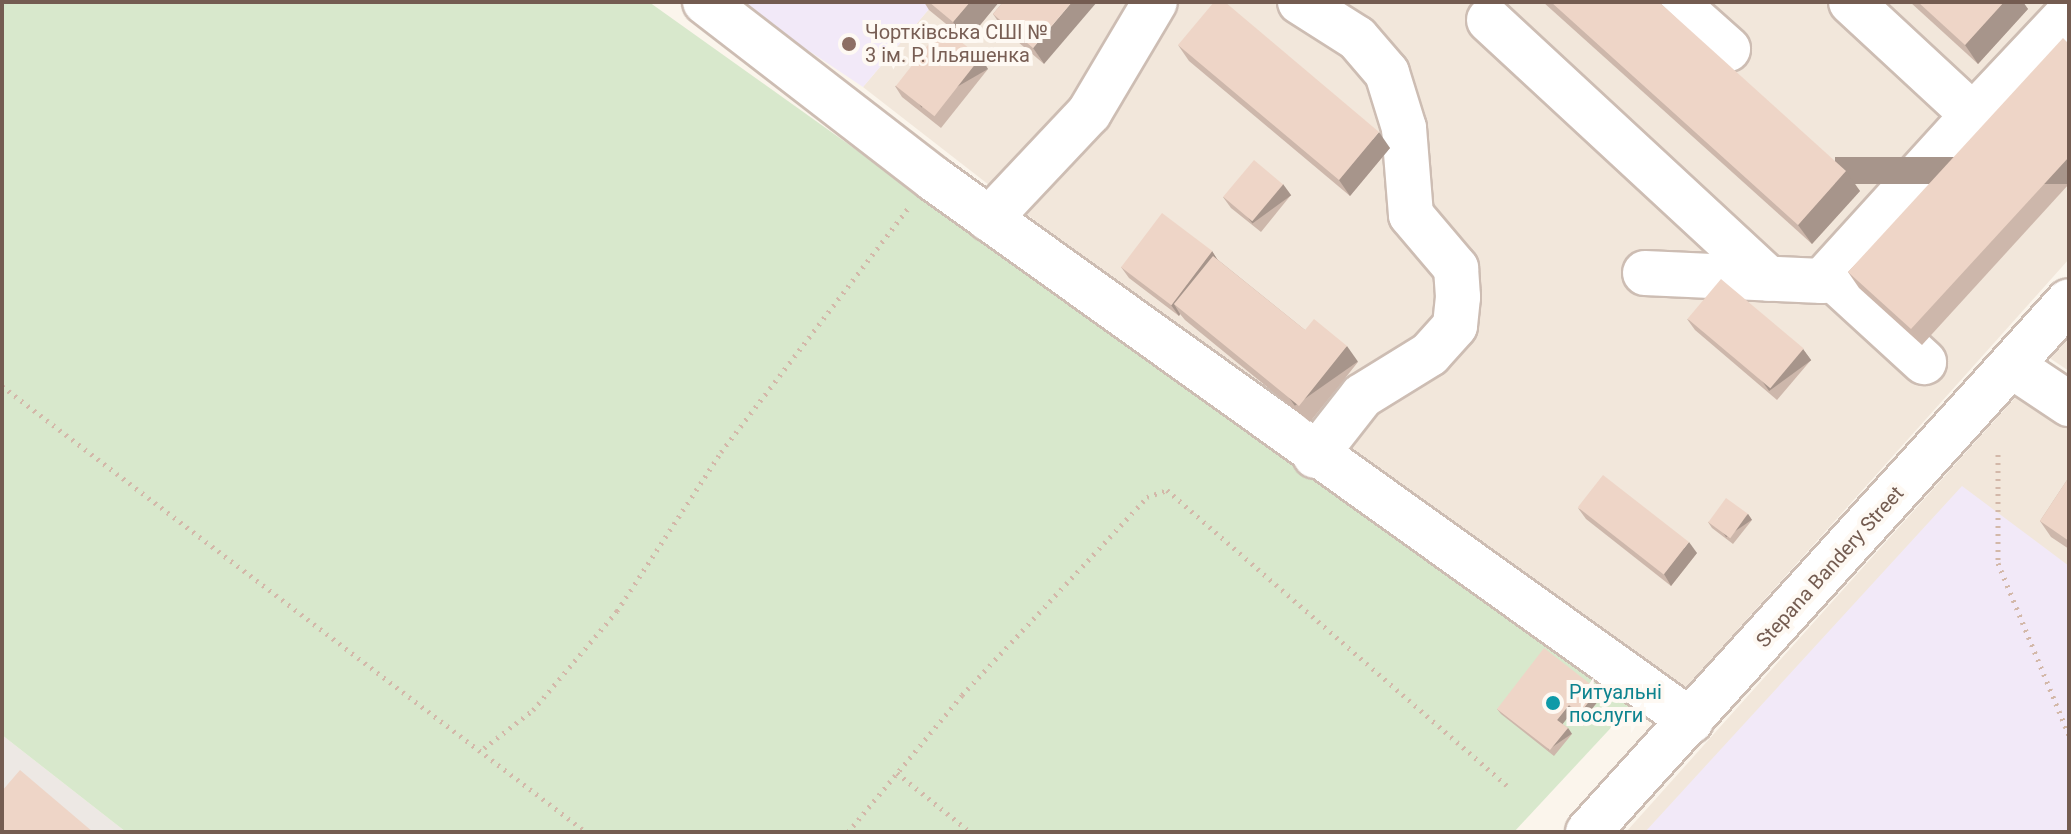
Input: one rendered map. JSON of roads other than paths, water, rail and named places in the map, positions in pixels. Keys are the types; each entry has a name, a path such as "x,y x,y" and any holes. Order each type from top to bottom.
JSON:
{"street":[{"path":"705,2 934,179 1315,456 1691,721"},
{"path":"989,219 1089,113 1155,2"},
{"path":"1300,2 1357,38 1387,73 1404,128 1411,215 1456,268 1458,297 1455,326 1430,354 1362,396 1315,456"},
{"path":"1675,2 1728,49"},
{"path":"1851,2 1973,115"},
{"path":"1645,273 1822,281 2069,13"},
{"path":"1489,20 1769,279"},
{"path":"1829,275 1924,362"},
{"name":"Stepana Bandery Street","path":"1588,832 2069,301"},
{"path":"2012,366 2069,404"}],"place":[{"name":"Чортківська СШІ № 3 ім. Р. Ільяшенка","path":"849,44"},
{"name":"Ритуальні послуги","path":"1553,703"}]}
